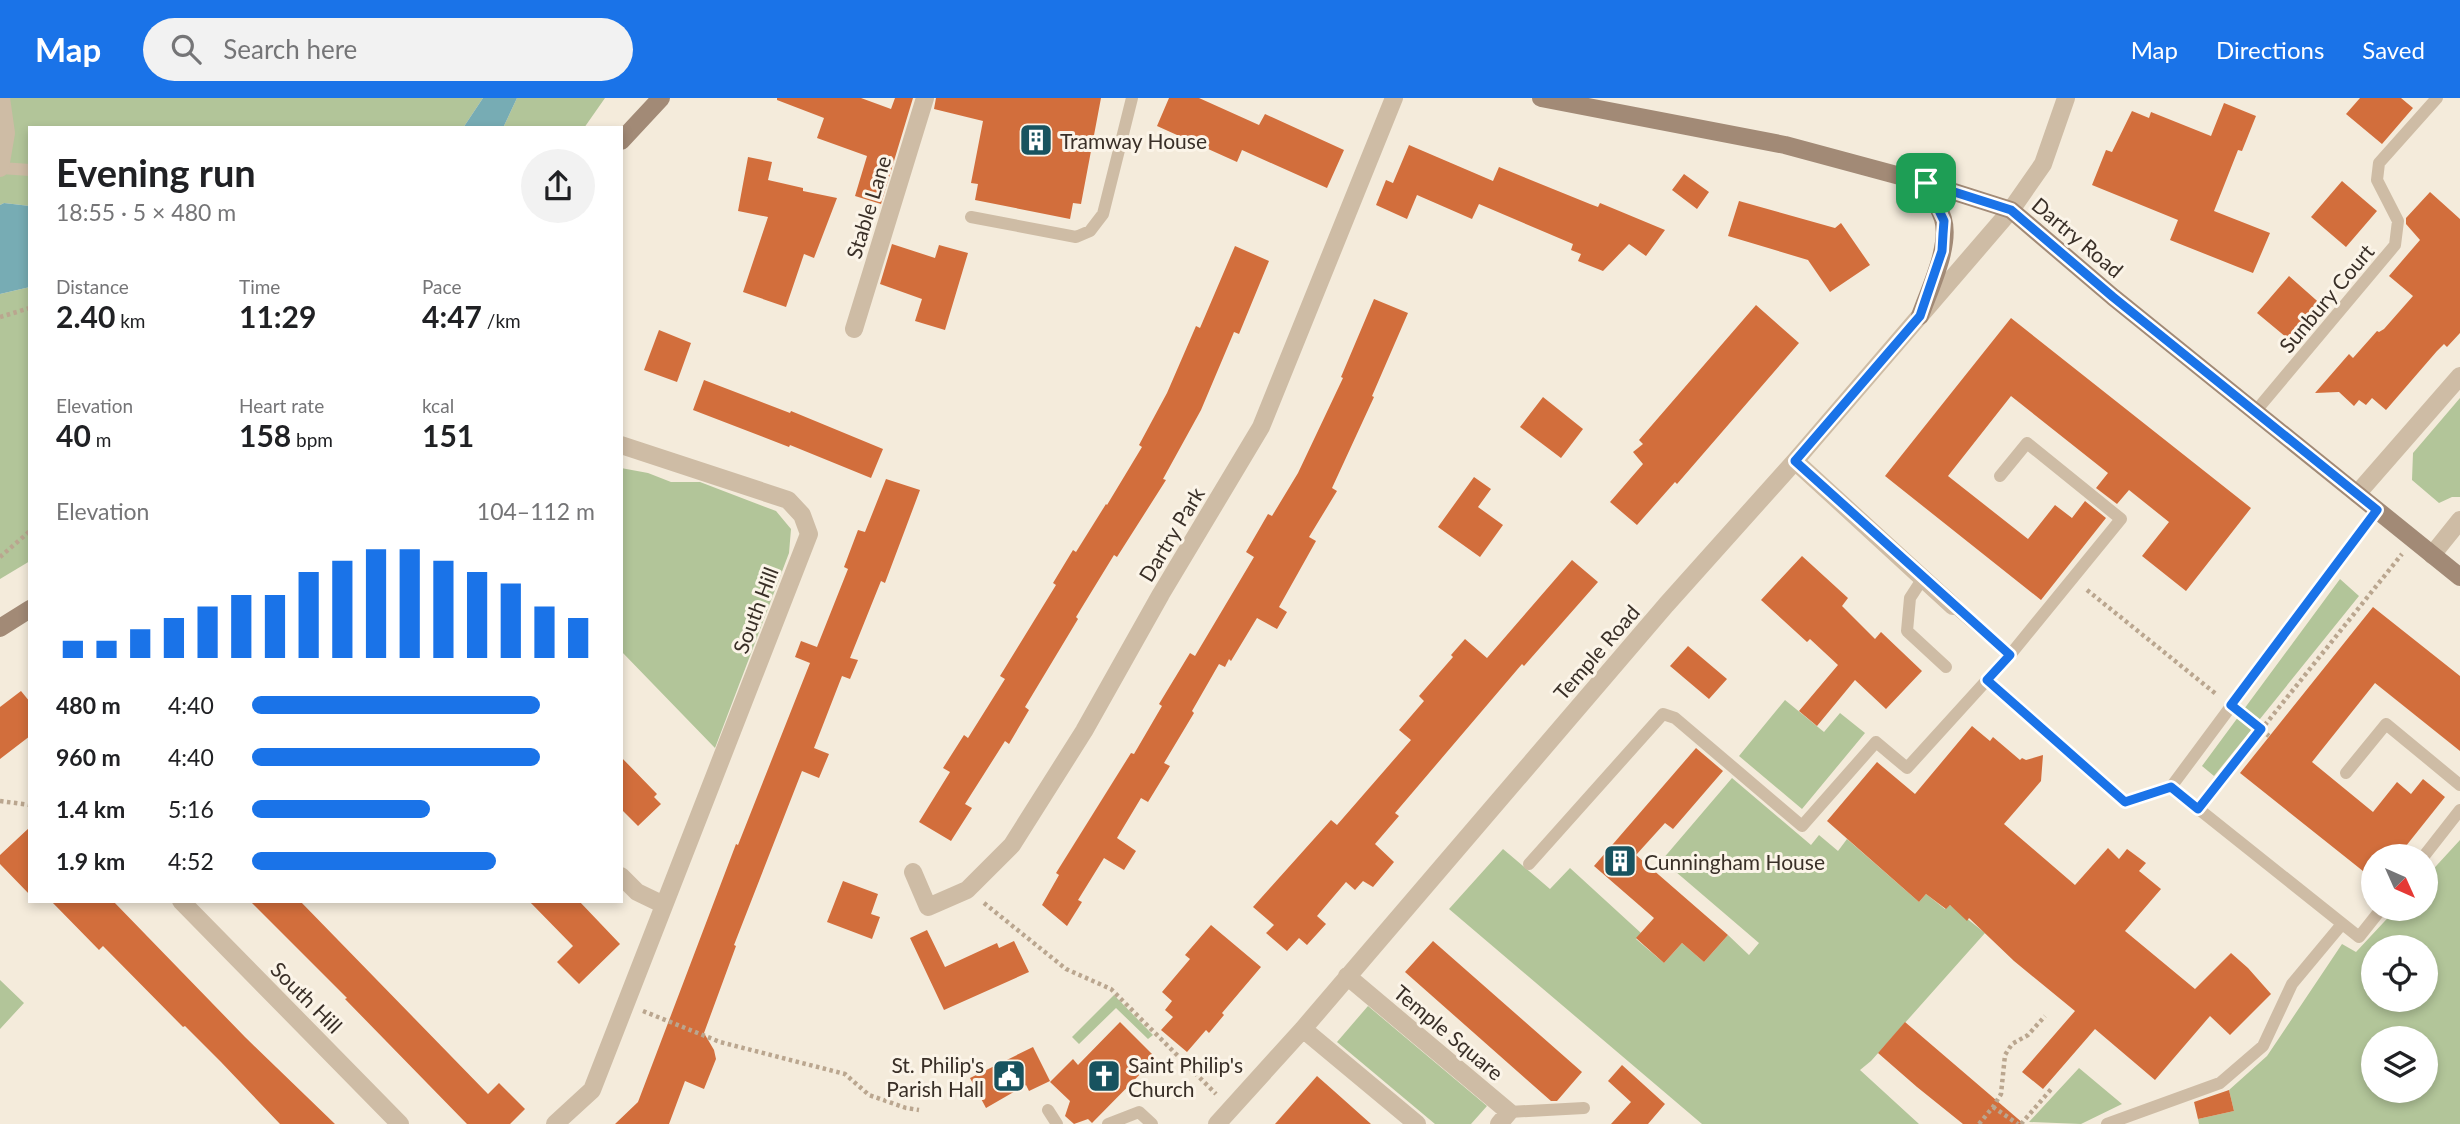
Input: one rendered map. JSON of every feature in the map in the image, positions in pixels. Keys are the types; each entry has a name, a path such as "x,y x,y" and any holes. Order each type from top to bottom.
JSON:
{"main road":[{"path":"623,138 645,106 661,98"},
{"name":"Dartry Road","path":"1541,98 1785,145 1926,183 2011,210 2460,577"},
{"path":"1920,316 1942,251 1944,221 1926,183"},
{"path":"0,628 28,610"}],"street":[{"path":"1,98 6,133 1,168"},
{"name":"Stable Lane","path":"854,329 925,98"},
{"name":"Dartry Park","path":"914,872 928,907 967,890 1012,845 1084,732 1161,594 1261,427 1394,98"},
{"name":"Temple Road","path":"1216,1124 1303,1029 1666,605 1795,461 2011,210 2043,164 2066,98"},
{"path":"2357,494 2460,376"},
{"name":"South Hill","path":"555,1124 592,1090 809,534 802,514 788,500 623,445"},
{"path":"1795,461 1953,606"},
{"path":"2432,555 2460,520"},
{"path":"623,878 637,892 664,905"},
{"name":"South Hill","path":"183,903 400,1124"},
{"name":"Temple Square","path":"1347,976 1504,1118"},
{"path":"1303,1029 1417,1124"}],"lane":[{"path":"971,217 1076,237 1090,231 1103,214 1132,98"},
{"name":"Sunbury Court","path":"2255,411 2395,245 2398,221 2377,180 2379,163 2437,98"},
{"path":"1,168 28,170"},
{"path":"1529,864 1663,714 1675,718 1802,827 1876,742 1907,768 2010,655 2121,519 2027,443 2000,476"},
{"path":"1987,680 2125,802 2171,787 2377,510"},
{"path":"1923,578 1910,598 1907,631 1946,667"},
{"path":"1953,606 2010,655"},
{"path":"2346,773 2386,724 2460,785"},
{"path":"2171,787 2359,937 2372,921"},
{"path":"2433,844 2460,810"},
{"path":"2107,1124 2220,1083 2263,1046 2292,984 2342,924"},
{"path":"1504,1118 1584,1108"},
{"path":"1048,1110 1057,1124"},
{"path":"1108,1124 1139,1112 1152,1124"}],"path":[{"path":"0,317 28,309"},
{"path":"0,557 28,533"},
{"path":"2198,809 2413,539"},
{"path":"2072,578 2269,736"},
{"path":"0,801 28,805"},
{"path":"967,890 1066,969 1111,989 1232,1109"},
{"path":"626,1004 720,1042 845,1074 869,1094 919,1110"},
{"path":"1979,1124 2000,1094 2005,1055 2012,1044 2028,1035 2045,1016"},
{"path":"1993,1107 2019,1124 2053,1087"}],"green space":[{"path":"0,98 483,98 464,126 28,126 28,206 4,203 0,205"},
{"path":"517,98 605,98 585,126 504,126"},
{"path":"28,287 28,562 0,579 0,294"},
{"path":"2460,398 2460,497 2452,497 2439,503 2412,480 2413,453"},
{"path":"623,468 648,473 671,482 700,482 776,511 791,529 789,553 715,748 623,653"},
{"path":"2340,579 2359,596 2214,776 2202,766"},
{"path":"1785,700 1824,732 1840,713 1865,733 1802,809 1739,756"},
{"path":"1732,778 1811,845 1819,835 1838,851 1847,839 1919,902 1926,894 1945,909 1950,905 1985,933 1860,1070 1919,1124 1702,1124 1449,909 1503,849 1550,889 1570,868 1641,933 1636,939 1664,963 1682,943 1704,962 1728,935 1749,955 1759,943 1662,860"},
{"path":"2460,840 2460,1124 2199,1124 2198,1119 2234,1111 2229,1090 2267,1056 2342,944 2356,952 2361,947 2361,1012 2438,1012 2438,935 2372,935 2385,921 2438,921 2438,864"},
{"path":"0,980 24,1003 0,1029"},
{"path":"1114,995 1153,1035 1148,1039 1116,1008 1079,1044 1072,1037"},
{"path":"1368,1006 1487,1106 1471,1124 1435,1124 1337,1042"},
{"path":"2079,1068 2122,1104 2081,1124 2029,1122"}],"water":[{"path":"483,98 517,98 504,126 464,126"},
{"path":"4,203 28,206 28,287 0,294 0,205"}],"building":[{"path":"777,98 861,98 891,109 895,98 913,98 881,204 855,196 867,156 817,138 824,118"},
{"name":"Tramway House","path":"936,98 1101,98 1081,204 1073,203 1070,219 975,200 978,184 971,183 983,121 934,109"},
{"path":"1169,98 1199,98 1259,125 1265,114 1344,150 1327,188 1242,150 1237,162 1157,126"},
{"path":"2360,98 2401,98 2413,108 2382,144 2346,114"},
{"path":"2224,103 2256,116 2242,151 2238,150 2214,211 2270,233 2253,273 2170,240 2178,220 2092,185 2106,150 2112,152 2132,111 2149,118 2151,112 2211,136"},
{"path":"1409,145 1493,181 1499,167 1590,204 1598,207 1600,203 1665,230 1646,256 1629,244 1603,271 1578,261 1581,254 1571,250 1573,244 1479,204 1472,219 1417,195 1407,219 1376,205 1386,180 1393,183"},
{"path":"748,157 772,162 768,180 837,198 814,258 804,254 786,307 743,292 768,217 738,211"},
{"path":"1684,174 1709,192 1697,209 1672,190"},
{"path":"2342,181 2377,211 2346,247 2311,217"},
{"path":"2430,192 2460,219 2460,333 2447,347 2444,344 2437,351 2386,410 2372,398 2366,405 2359,400 2354,406 2339,392 2315,393 2349,354 2353,358 2377,331 2384,329 2413,296 2389,276 2420,240 2406,224 2406,218"},
{"path":"1739,201 1835,228 1841,223 1870,265 1830,292 1808,260 1728,236"},
{"path":"892,244 935,258 939,245 968,253 945,330 915,321 922,299 880,284"},
{"path":"1235,246 1269,261 1239,334 1234,332 1201,410 1163,479 1166,480 1117,557 1114,555 1076,617 1078,619 1025,707 1029,710 1009,744 1005,741 965,804 972,808 951,841 919,822 950,772 943,768 964,735 968,738 1005,679 1000,676 1056,585 1053,583 1073,550 1076,552 1107,505 1142,447 1139,445 1167,393 1196,326 1200,328"},
{"path":"2289,276 2324,307 2293,343 2257,313"},
{"path":"1374,299 1408,313 1372,396 1374,397 1332,488 1337,491 1309,537 1316,541 1279,607 1287,612 1277,629 1257,618 1231,661 1229,659 1225,667 1219,664 1164,763 1170,766 1148,802 1141,798 1117,838 1136,851 1124,870 1104,858 1078,900 1082,902 1067,926 1042,905 1059,875 1056,873 1131,753 1134,754 1162,706 1159,704 1190,653 1195,656 1254,557 1246,552 1268,514 1272,516 1298,473 1343,378 1341,377"},
{"path":"1756,305 1799,343 1677,484 1675,482 1637,525 1610,502 1643,464 1633,452 1643,444 1639,440"},
{"path":"2011,318 2251,508 2186,591 2142,556 2169,522 2129,490 2117,504 2096,488 2108,473 2011,396 1948,476 2028,539 2055,505 2072,518 2085,501 2106,518 2041,600 1885,476"},
{"path":"659,330 691,343 677,382 644,370"},
{"path":"704,380 790,413 791,411 883,449 871,478 693,410"},
{"path":"1543,397 1583,429 1561,458 1520,427"},
{"path":"1474,477 1491,489 1478,507 1503,525 1480,557 1438,527"},
{"path":"886,479 920,490 885,583 881,581 850,658 858,660 850,679 842,676 814,748 829,754 819,778 802,771 734,945 736,946 704,1033 716,1059 704,1089 685,1081 669,1124 615,1124 638,1102 736,844 738,845 810,663 795,657 801,641 817,647 848,569 844,567 858,530 865,532"},
{"path":"1802,556 1848,598 1842,606 1875,639 1881,632 1922,671 1886,709 1855,680 1817,726 1799,711 1838,665 1810,639 1807,642 1761,600"},
{"path":"1572,560 1598,582 1524,666 1522,664 1395,813 1399,816 1375,844 1394,862 1373,887 1363,881 1355,890 1346,882 1317,916 1326,924 1307,945 1299,938 1287,951 1266,933 1274,925 1253,907 1331,820 1337,825 1411,740 1399,730 1424,701 1419,696 1465,639 1487,658"},
{"path":"2373,607 2460,676 2460,751 2375,683 2312,762 2373,812 2397,782 2411,794 2423,779 2445,797 2408,844 2361,844 2361,869 2240,773"},
{"path":"1688,646 1727,679 1709,699 1670,666"},
{"path":"21,691 28,700 28,738 0,759 0,707"},
{"path":"1972,726 1990,741 1993,737 2020,760 2043,755 2041,781 2004,824 2075,885 2108,848 2119,859 2127,849 2146,863 2139,871 2161,889 2125,931 2195,989 2231,953 2271,994 2230,1035 2210,1016 2155,1080 2095,1029 2043,1089 2022,1072 2075,1011 2014,961 1969,918 1967,921 1950,905 1946,909 1926,894 1919,902 1827,821 1877,762 1915,794"},
{"name":"Cunningham House","path":"1696,748 1723,771 1673,829 1665,823 1636,855 1728,935 1704,962 1682,943 1664,963 1636,938 1654,918 1594,866"},
{"path":"623,759 657,794 654,797 661,804 638,826 623,811"},
{"path":"28,829 28,893 0,864 0,855"},
{"path":"843,881 878,894 871,914 880,917 872,939 827,922"},
{"path":"53,903 115,903 245,1037 335,1124 280,1124 103,946 99,950"},
{"path":"252,903 302,903 488,1094 499,1083 525,1109 510,1124 467,1124 345,999 347,998"},
{"path":"531,903 581,903 620,944 579,984 557,962 573,946"},
{"path":"1211,925 1261,967 1222,1013 1224,1015 1209,1033 1206,1030 1187,1052 1161,1030 1173,1017 1165,1010 1172,1001 1162,992 1190,959 1185,955"},
{"path":"927,930 945,967 997,943 999,948 1014,941 1029,972 944,1010 910,938"},
{"path":"1433,941 1582,1072 1557,1101 1551,1101 1405,972"},
{"name":"Saint Philip's Church","path":"1120,1022 1156,1058 1092,1123 1088,1119 1074,1124 1065,1116 1070,1101 1050,1082 1073,1059 1078,1065"},
{"path":"1905,1022 2024,1124 1963,1124 1917,1087 1878,1053"},
{"name":"St. Philip's Parish Hall","path":"1033,1047 1050,1081 1029,1091 1026,1085 986,1108 970,1078"},
{"path":"1622,1065 1665,1104 1648,1124 1611,1124 1631,1102 1608,1081"},
{"path":"1317,1076 1334,1091 1371,1124 1275,1124"},
{"path":"2229,1090 2234,1111 2198,1119 2194,1102"}],"place":[{"name":"Tramway House","path":"1036,140"},
{"name":"Cunningham House","path":"1620,861"},
{"name":"St. Philip's Parish Hall","path":"1009,1076"},
{"name":"Saint Philip's Church","path":"1104,1076"}],"route":[{"path":"1926,183 2011,210 2113,297 2377,510 2231,705 2261,729 2198,809 2171,787 2125,802 1987,680 2010,655 1795,461 1920,316 1942,251 1944,221 1926,183"}]}
